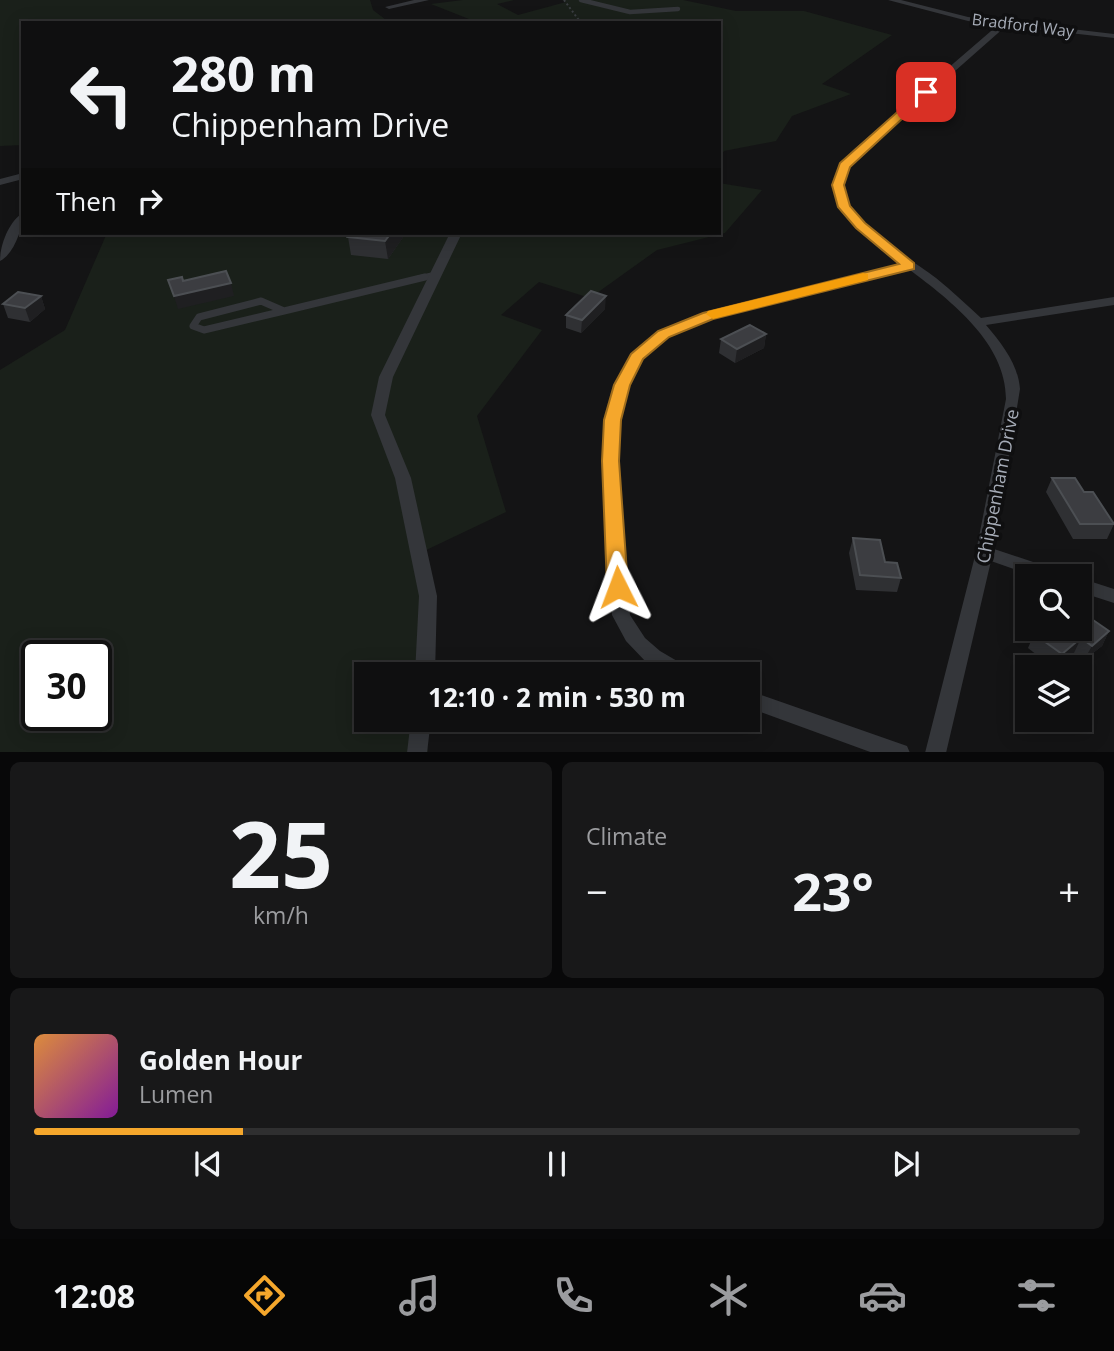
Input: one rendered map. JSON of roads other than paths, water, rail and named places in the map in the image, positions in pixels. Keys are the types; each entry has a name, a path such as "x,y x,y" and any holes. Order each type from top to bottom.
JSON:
{"street":[{"path":"389,7 425,0"},
{"name":"Bradford Way","path":"892,0 934,12 1114,36"},
{"name":"Chippenham Drive","path":"935,752 985,552 1013,399 1012,378 1006,362 976,323 860,226 844,207 838,185 845,166 1005,23"},
{"path":"0,182 21,177"},
{"path":"0,257 21,220"},
{"path":"425,662 428,596 403,478 378,415 386,377 455,235"},
{"path":"662,662 645,652 629,634 621,615 610,461 612,420 622,385 636,357 663,334 708,316 910,266"},
{"path":"976,323 1114,302"},
{"path":"985,552 1020,564"},
{"path":"1092,588 1114,596"},
{"path":"760,703 900,752"},
{"path":"418,752 420,732"}],"lane":[{"path":"581,0 630,12 678,9"},
{"path":"284,311 261,301 199,317 194,326 204,330 284,311 436,273"}]}
